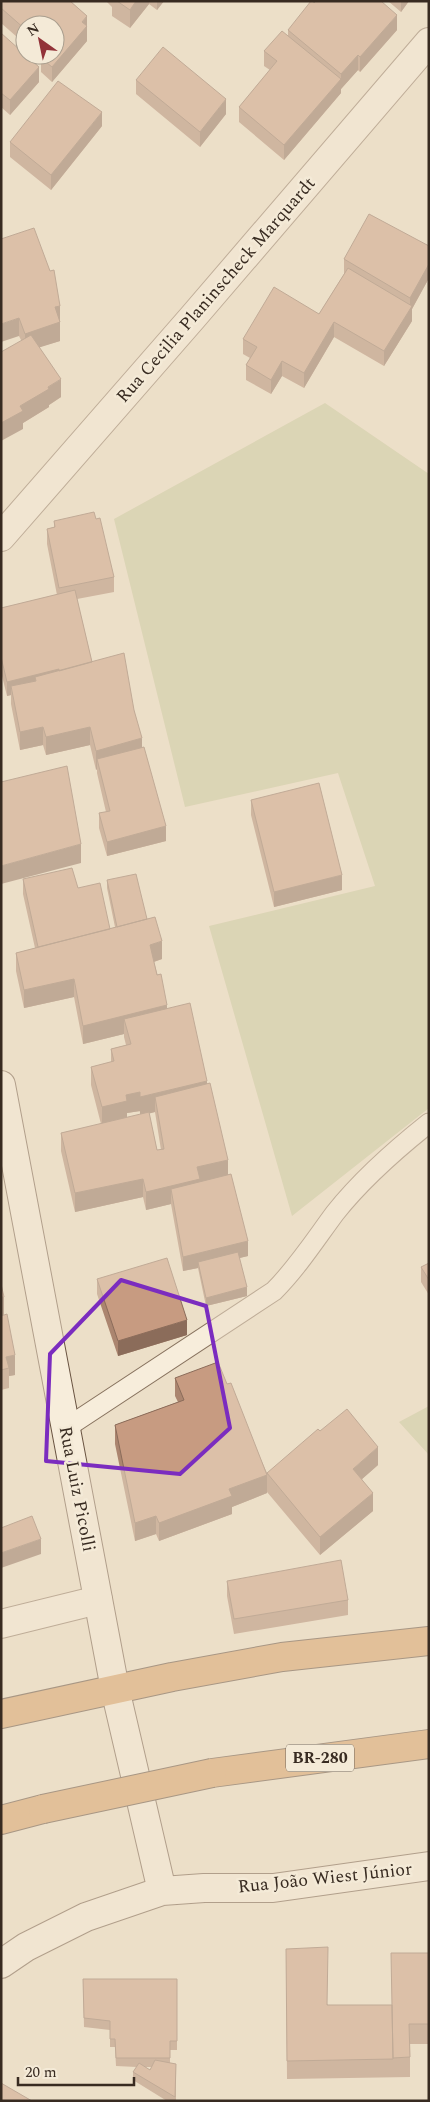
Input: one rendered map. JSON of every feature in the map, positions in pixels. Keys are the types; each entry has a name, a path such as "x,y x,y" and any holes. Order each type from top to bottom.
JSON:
{"highway":[{"path":"1,1714 115,1689 282,1658 429,1642"},
{"name":"BR-280","path":"1,1820 43,1809 212,1773 429,1744"}],"street":[{"name":"Rua Cecilia Planinscheck Marquardt","path":"1,537 429,42"},
{"name":"Rua Luiz Picolli","path":"1,1085 115,1689 162,1891"},
{"path":"1,1624 98,1600"},
{"name":"Rua João Wiest Júnior","path":"1,1964 26,1947 86,1917 162,1891 204,1888 273,1888 429,1866"}],"lane":[{"path":"66,1428 274,1291 289,1276 336,1212 394,1150 429,1123"}],"highlighted area":[{"path":"121,1280 206,1306 230,1428 180,1474 46,1461 50,1354"}],"green space":[{"path":"325,403 429,474 429,1108 292,1216 209,926 375,886 338,773 185,807 114,519"},
{"path":"429,1406 429,1455 399,1422"}],"building":[{"path":"1,1 70,1 87,16 82,22 87,26 65,52 65,15 15,15 15,20 1,8"},
{"path":"117,1 136,1 130,10"},
{"path":"311,1 314,3 316,1 381,1 397,15 360,57 358,55 341,74 288,30"},
{"path":"282,31 341,79 284,145 239,107 277,61 264,51"},
{"path":"1,33 15,46 15,65 37,65 39,67 10,100 1,93"},
{"path":"163,47 226,99 200,132 136,80"},
{"path":"58,81 102,112 51,175 10,142"},
{"path":"369,214 429,246 429,264 410,298 344,259"},
{"path":"34,228 50,271 54,270 60,306 55,307 60,322 25,334 19,318 1,324 1,239"},
{"path":"348,268 412,306 384,351 334,322 304,373 282,361 271,380 246,365 257,347 243,339 274,287 319,314"},
{"path":"31,335 61,379 48,387 49,389 20,406 23,411 1,423 1,352"},
{"path":"94,512 96,519 100,518 114,577 59,588 47,529 55,527 54,521"},
{"path":"75,590 92,662 7,682 1,657 1,608"},
{"path":"124,653 134,710 142,738 96,751 90,727 46,737 43,727 20,732 11,686 36,681 35,677"},
{"path":"144,747 166,826 107,842 99,813 110,811 97,759"},
{"path":"67,766 81,844 1,866 1,782"},
{"path":"319,783 342,875 274,892 251,800"},
{"path":"72,868 78,888 100,883 110,929 38,947 23,879"},
{"path":"136,874 147,919 117,927 107,880"},
{"path":"155,917 162,941 150,945 157,975 161,974 167,1005 83,1026 74,979 24,990 16,953"},
{"path":"190,1003 207,1081 140,1097 140,1092 126,1095 127,1101 102,1107 91,1067 114,1061 111,1049 131,1044 124,1019"},
{"path":"210,1083 228,1160 197,1167 200,1179 146,1192 143,1179 75,1193 61,1133 149,1112 157,1150 164,1149 155,1097"},
{"path":"231,1174 248,1241 183,1257 171,1189"},
{"path":"238,1252 247,1287 206,1298 198,1262"},
{"path":"167,1258 187,1320 118,1341 97,1279"},
{"path":"429,1263 429,1280 421,1267"},
{"path":"1,1284 4,1297 1,1297"},
{"path":"7,1314 15,1355 6,1357 9,1368 1,1370 1,1316"},
{"path":"218,1362 227,1384 231,1383 267,1475 229,1489 232,1496 159,1523 156,1516 135,1523 115,1425 184,1400 175,1378"},
{"path":"347,1409 378,1447 353,1469 373,1493 320,1537 267,1473 318,1429 320,1431"},
{"path":"32,1516 41,1539 1,1553 1,1528"},
{"path":"341,1560 348,1600 234,1619 227,1581"},
{"path":"328,1947 327,2005 392,2005 393,2059 287,2061 286,1949"},
{"path":"391,1953 429,1953 429,2024 409,2024 410,2057 393,2058"},
{"path":"83,1979 177,1979 177,2041 170,2041 170,2058 116,2058 115,2039 110,2039 110,2021 84,2018"},
{"path":"155,2060 176,2064 175,2097 133,2072 139,2063 150,2070"},
{"path":"1,2083 32,2101 1,2101"}]}
